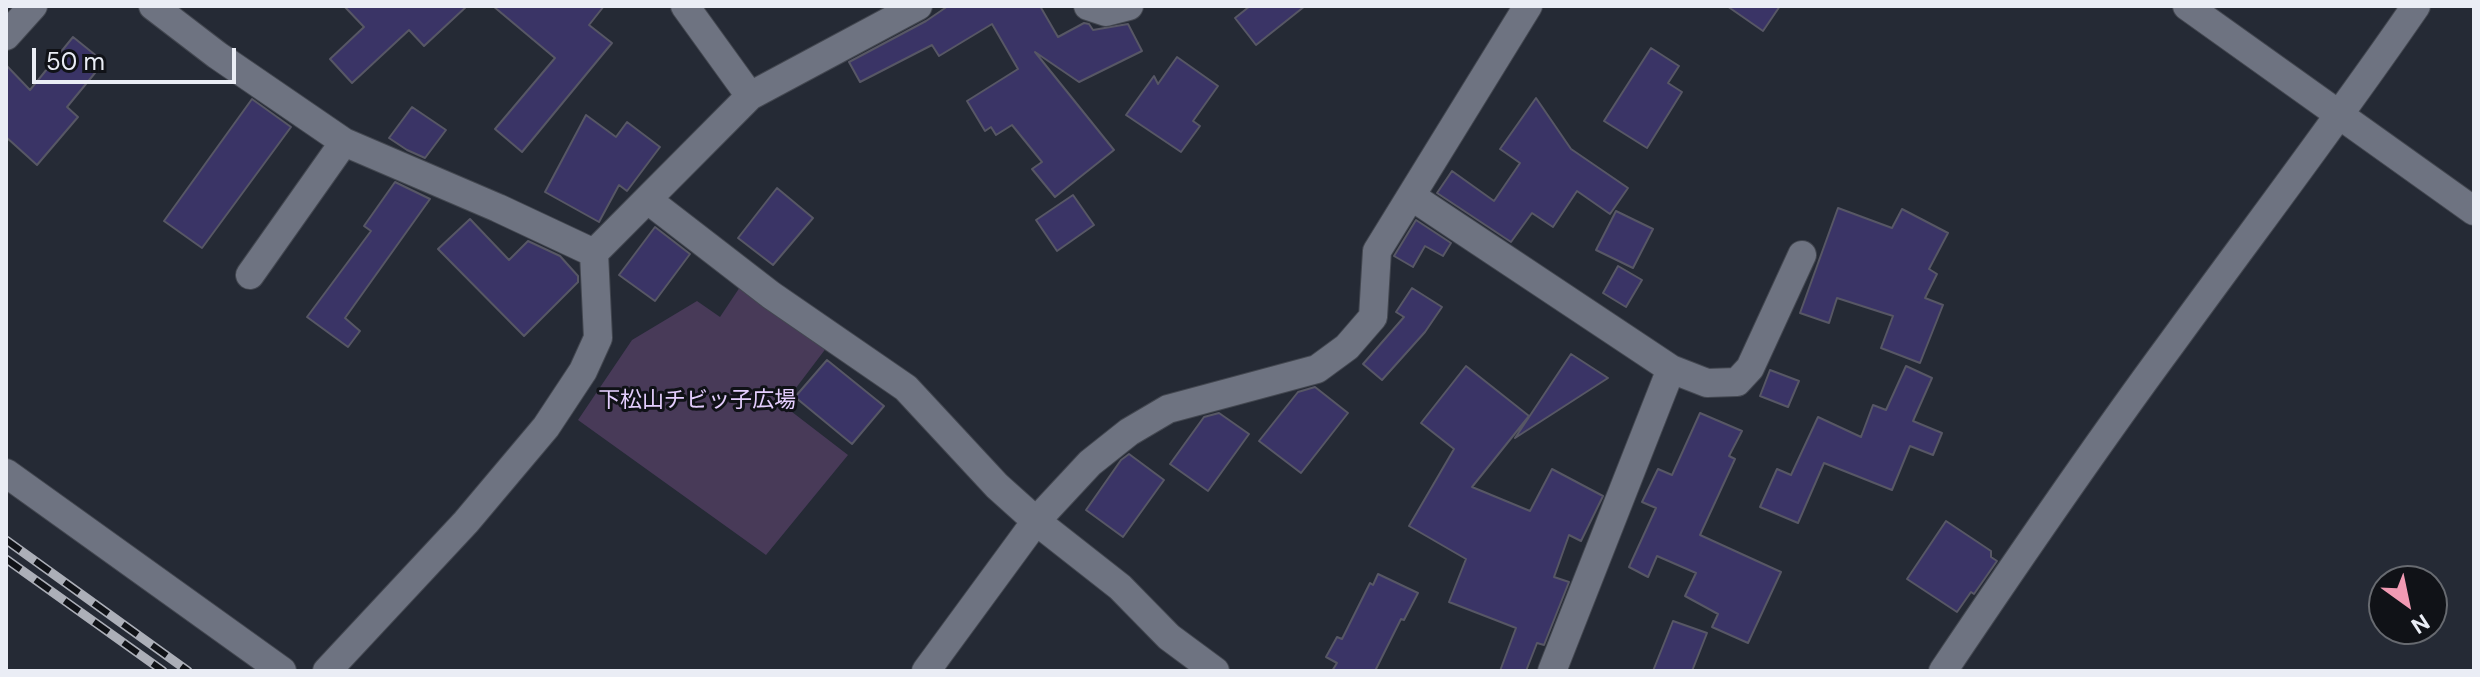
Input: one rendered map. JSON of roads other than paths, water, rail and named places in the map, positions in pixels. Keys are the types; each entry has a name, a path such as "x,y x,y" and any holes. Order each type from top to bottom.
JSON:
{"street":[{"path":"6,36 33,6"},
{"path":"153,6 207,48 344,142 594,253"},
{"path":"685,6 750,96"},
{"path":"327,671 476,510 546,427 583,371 598,338 594,253 750,96 918,6"},
{"path":"1088,6 1106,12 1129,6"},
{"path":"926,671 1036,521 1090,463 1129,432 1168,409 1317,369 1347,347 1373,317 1377,251 1528,6"},
{"path":"2187,6 2474,211"},
{"path":"1943,671 2023,551 2170,345 2340,117 2416,6"},
{"path":"250,275 344,142"},
{"path":"1411,196 1671,369 1707,383 1737,382 1750,368 1802,255"},
{"path":"648,200 771,295 906,388 997,486 1120,587 1169,637 1215,671"},
{"path":"1552,671 1671,369"},
{"path":"6,473 282,671"}],"railway":[{"path":"6,540 188,671"},
{"path":"6,559 163,671"}],"park label":[{"name":"下松山チビッ子広場","path":"697,401"}]}
